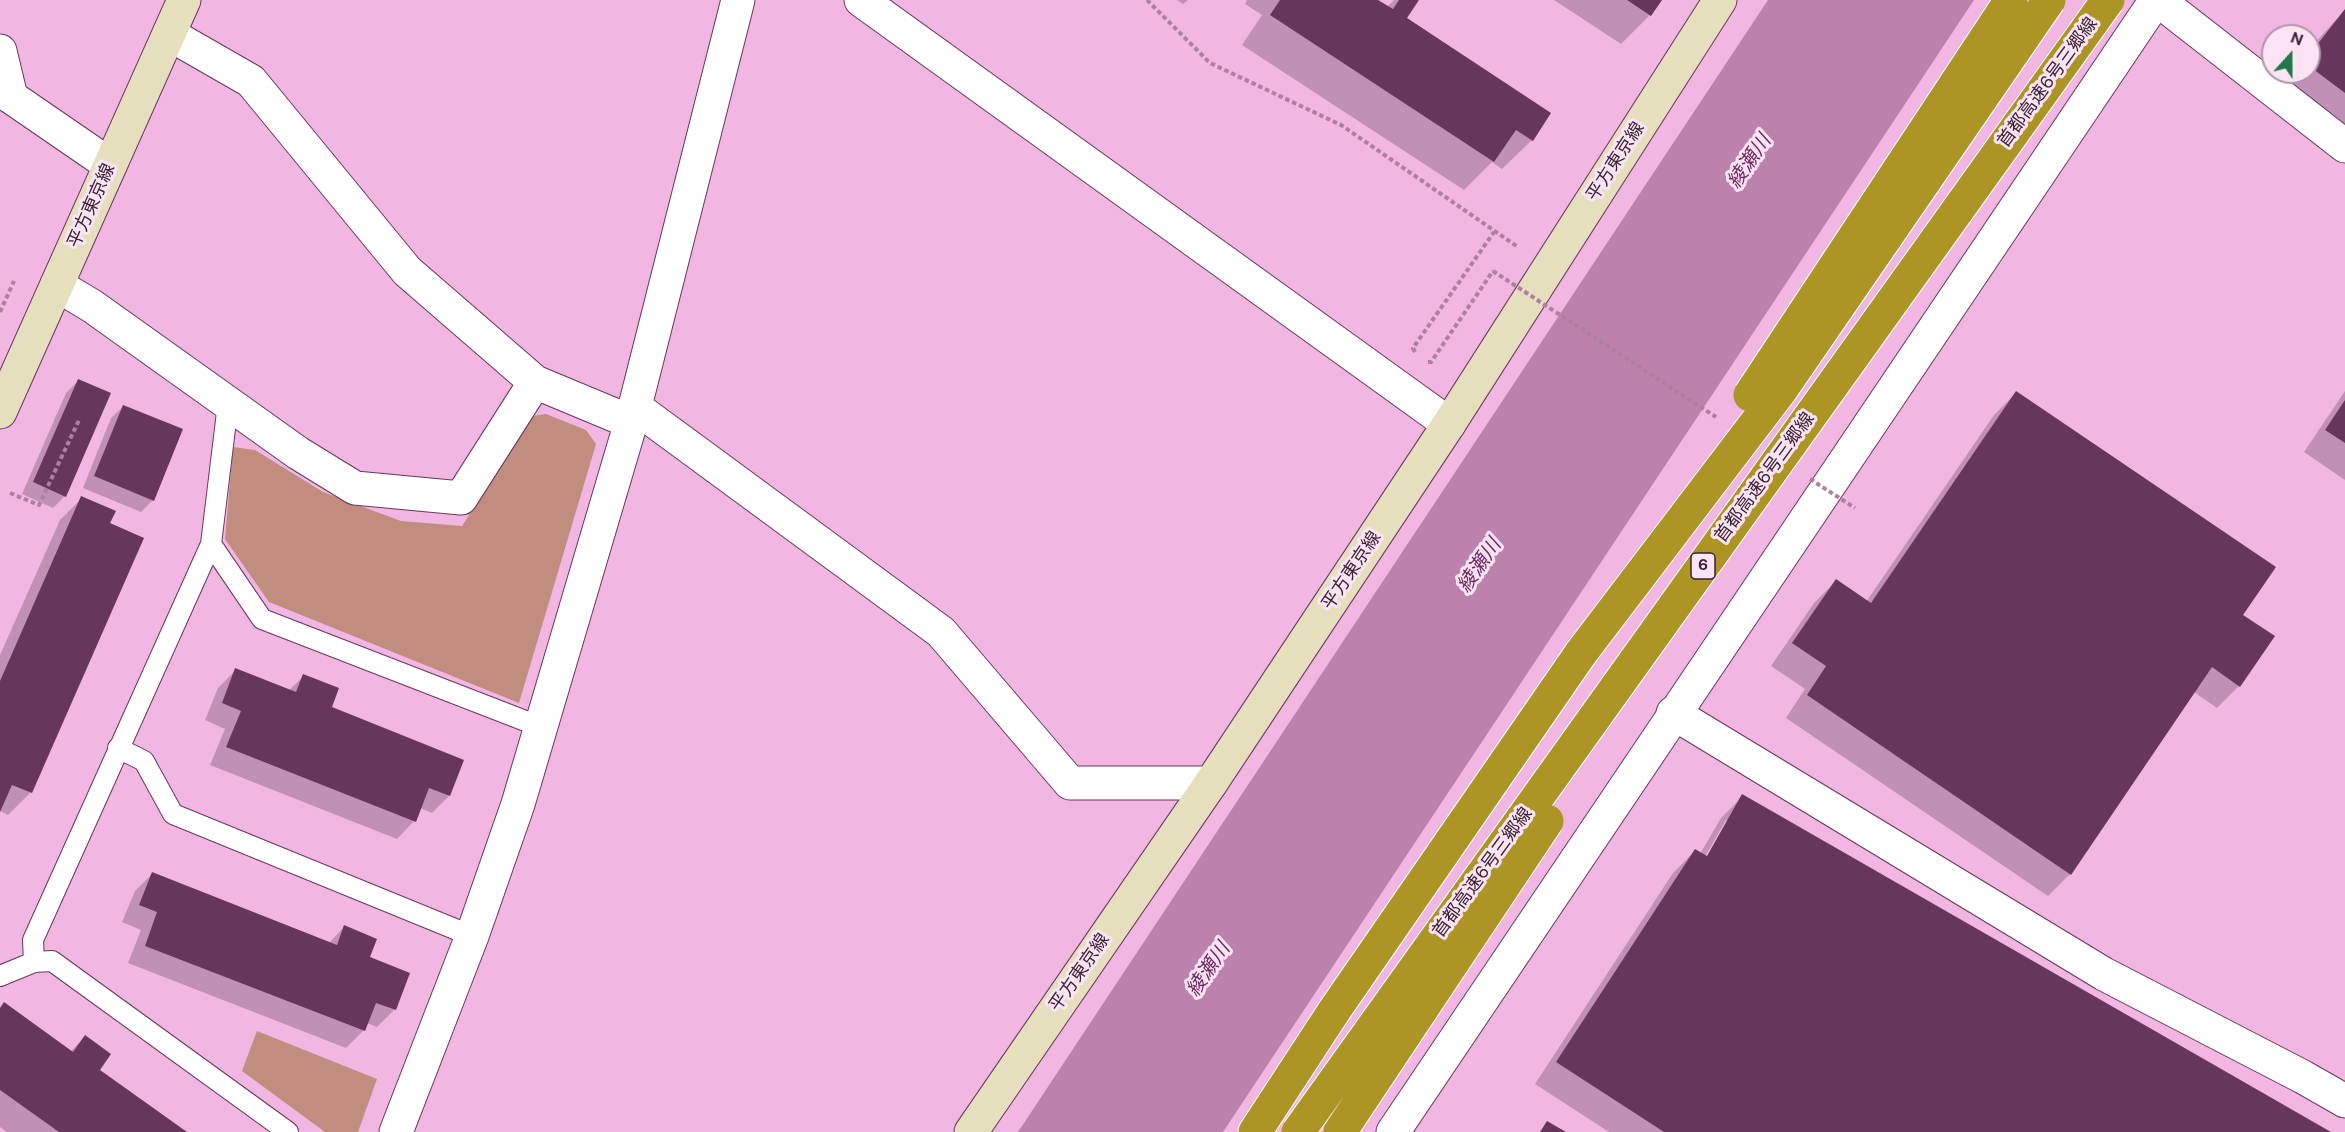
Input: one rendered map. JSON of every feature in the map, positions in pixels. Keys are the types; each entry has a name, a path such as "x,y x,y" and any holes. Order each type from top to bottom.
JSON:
{"highway":[{"path":"1255,1132 1334,1011 1581,653 2011,0"},
{"path":"1581,653 1781,390 2049,0"},
{"name":"首都高速6号三郷線","path":"1298,1132 2108,0"},
{"name":"首都高速6号三郷線","path":"1340,1132 1714,570 2108,0"}],"main road":[{"name":"平方東京線","path":"0,412 184,0"},
{"name":"平方東京線","path":"970,1132 1212,783 1449,424 1720,0"}],"street":[{"path":"396,1132 472,936 518,804 633,414 738,0"},
{"path":"861,0 1449,424"},
{"path":"1393,1132 1673,713 2157,0 2345,146"},
{"path":"169,34 251,81 407,271 535,382 633,414 941,632 1070,783 1212,783"},
{"path":"0,51 6,94 110,165"},
{"path":"57,285 92,306 298,453 355,488 460,498 535,382"},
{"path":"1673,713 2104,974 2304,1077 2345,1101"}],"lane":[{"path":"34,962 33,940 211,544 228,404"},
{"path":"211,544 262,619 541,727"},
{"path":"118,748 144,761 173,814 472,936"},
{"path":"0,976 34,962 52,961 288,1132"}],"path":[{"path":"1147,0 1210,63 1341,125 1548,268"},
{"path":"1494,232 1413,348 1419,361 1431,362 1493,271 1718,418"},
{"path":"10,493 39,505 79,420"},
{"path":"1806,476 1855,508"}],"shaded area":[{"path":"546,414 586,430 596,444 519,703 269,602 225,539 233,447 255,450 323,492 401,521 462,526 533,416"},
{"path":"257,1031 377,1079 358,1132 325,1132 242,1071"}],"water":[{"name":"綾瀬川","path":"1768,0 1974,0 1223,1132 1018,1132"}],"building":[{"path":"1280,0 1378,0 1393,9 1399,0 1419,0 1407,18 1551,113 1533,141 1516,130 1494,162 1270,15"},
{"path":"1627,0 1662,0 1651,16"},
{"path":"2345,9 2345,93 2321,75 2321,40"},
{"path":"78,379 111,393 66,497 33,482"},
{"path":"2016,391 2276,567 2243,615 2275,636 2240,687 2212,667 2071,875 1807,695 1826,666 1792,643 1836,579 1871,603"},
{"path":"2345,400 2345,443 2325,430"},
{"path":"123,405 183,429 154,501 94,476"},
{"path":"81,496 116,511 110,523 144,538 32,793 12,785 0,812 0,681"},
{"path":"235,668 296,692 303,674 339,688 332,707 464,760 450,796 429,788 416,822 226,747 241,711 222,703"},
{"path":"1742,794 2331,1132 1664,1132 1556,1062 1695,849 1707,856"},
{"path":"152,872 337,945 344,925 377,939 370,957 410,973 396,1010 376,1003 365,1031 145,946 157,912 139,905"},
{"path":"4,1002 73,1052 85,1035 111,1054 100,1070 187,1132 59,1132 0,1090 0,1008"},
{"path":"1547,1121 1566,1132 1540,1132"}]}
